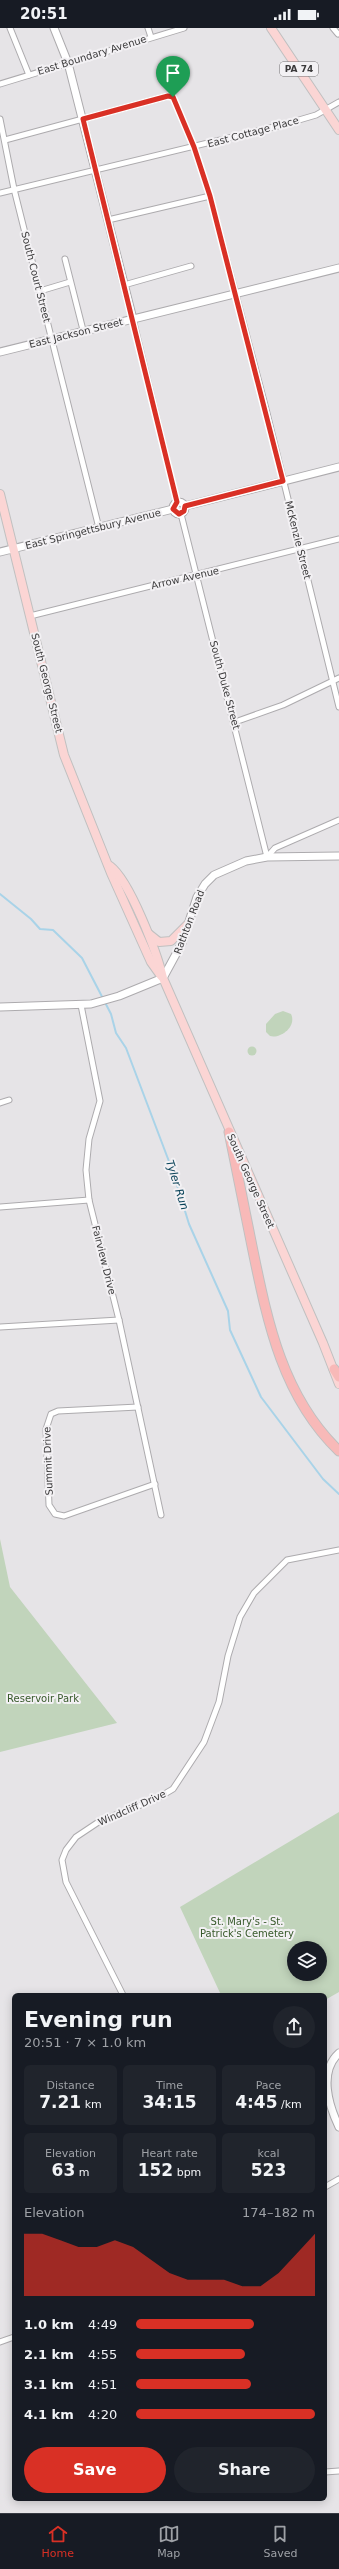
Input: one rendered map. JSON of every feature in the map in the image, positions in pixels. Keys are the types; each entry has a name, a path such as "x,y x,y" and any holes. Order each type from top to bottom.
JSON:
{"highway":[{"path":"229,1132 264,1301 279,1358 303,1404 329,1442 339,1452"},
{"path":"334,1369 339,1377"}],"main road":[{"name":"PA 74","path":"271,28 339,130"},
{"name":"South George Street","path":"0,494 64,755 78,793 110,866 111,873 151,962 163,978"},
{"name":"South George Street","path":"110,866 117,871 147,933 158,959 163,978 229,1132 334,1369 339,1384"},
{"path":"147,933 154,940 165,943 175,938 188,924"}],"street":[{"path":"10,28 29,75"},
{"path":"54,28 68,63 97,171 177,502 183,503 185,506"},
{"path":"148,28 152,37"},
{"name":"East Boundary Avenue","path":"0,84 184,28"},
{"path":"333,28 338,34"},
{"name":"McKenzie Street","path":"83,119 168,96 173,97 194,147 210,196 234,295 248,340 339,707"},
{"name":"East Cottage Place","path":"0,193 97,171 282,125 326,111 339,102"},
{"name":"South Court Street","path":"0,119 14,189 83,471 99,528"},
{"path":"5,140 83,119"},
{"path":"108,220 210,196"},
{"path":"65,258 83,330"},
{"path":"124,285 190,266"},
{"name":"East Jackson Street","path":"0,352 83,330 234,295 339,268"},
{"path":"40,292 70,282"},
{"path":"181,514 185,506 339,467"},
{"name":"East Springettsbury Avenue","path":"0,552 173,509 177,502"},
{"name":"East Springettsbury Avenue","path":"173,509 177,514 181,514"},
{"name":"South Duke Street","path":"181,514 267,857"},
{"name":"Arrow Avenue","path":"30,616 196,576 339,539"},
{"path":"234,722 283,705 339,678"},
{"path":"267,857 275,848 339,820"},
{"name":"Rathton Road","path":"163,978 174,960 197,897 205,884 214,875 246,861 267,857 339,856"},
{"path":"0,1007 81,1005 100,1002 163,978"},
{"name":"Fairview Drive","path":"81,1005 100,1101 89,1139 86,1170 89,1200 119,1320 161,1515"},
{"path":"0,1103 8,1100"},
{"path":"0,1207 89,1200"},
{"path":"0,1327 119,1320"},
{"name":"Summit Drive","path":"138,1407 58,1411 51,1414 46,1429 49,1504 55,1514 64,1516 155,1484"},
{"name":"Windcliff Drive","path":"122,1993 66,1882 62,1860 66,1850 76,1837 100,1821 156,1800 174,1789 204,1742 219,1702 228,1656 240,1617 254,1593 287,1560 339,1550"},
{"path":"339,2053 330,2069 327,2081 328,2099 339,2127"},
{"path":"327,2186 339,2179"},
{"path":"0,2342 12,2338"},
{"path":"327,2472 339,2471"}],"green space":[{"path":"283,1011 291,1014 292,1023 290,1027 279,1036 270,1036 266,1032 266,1024 275,1014"},
{"path":"252,1046 257,1051 252,1056 247,1051"},
{"name":"Reservoir Park","path":"0,1539 10,1587 117,1723 0,1752"},
{"name":"St. Mary's - St. Patrick's Cemetery","path":"339,1812 339,1992 327,1999 327,1993 220,1993 180,1907"}],"waterway":[{"name":"Tyler Run","path":"0,894 31,919 40,929 53,930 82,958 111,1014 116,1033 126,1048 173,1172 189,1224 228,1311 230,1330 261,1397 323,1479 339,1494"}],"route":[{"path":"168,96 173,97 194,147 210,196 234,295 246,333 266,409 283,481 185,506 184,511 181,514 177,514 173,509 174,504 177,502 144,360 83,119 168,96"}]}
